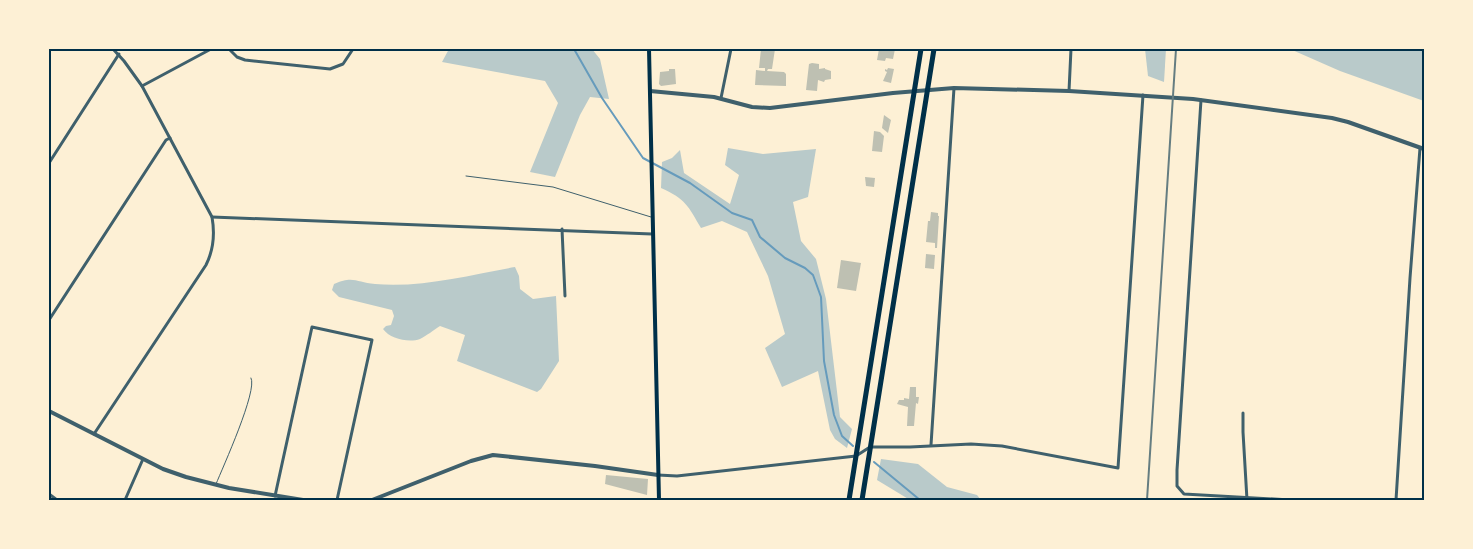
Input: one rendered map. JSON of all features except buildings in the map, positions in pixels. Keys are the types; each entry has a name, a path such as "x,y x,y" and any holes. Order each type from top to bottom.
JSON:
{"highway":[{"path":"849,500 921,49"},
{"path":"862,500 934,49"}],"main road":[{"path":"649,49 659,500"}],"street":[{"path":"94,434 206,265 214,238 212,218 170,138 142,86 119,54 113,49"},
{"path":"142,86 211,49"},
{"path":"229,49 236,57 245,60 330,69 343,64 353,49"},
{"path":"721,98 731,49"},
{"path":"1069,91 1071,49"},
{"path":"49,163 119,54"},
{"path":"650,91 721,98 752,107 770,108 914,90 954,88 1069,91 1193,98 1332,118 1422,149 1410,278 1396,500"},
{"path":"931,445 954,88"},
{"path":"372,500 471,461 493,455 677,476 856,456 870,447 971,444 1002,446 1118,468 1143,95"},
{"path":"1201,99 1177,486 1184,494 1290,500"},
{"path":"49,320 142,175 166,140 170,138"},
{"path":"212,218 562,229 652,234"},
{"path":"562,229 565,296"},
{"path":"275,496 312,327 372,340 337,500"},
{"path":"49,411 143,459 180,475 215,485 303,500"},
{"path":"1243,413 1247,499"},
{"path":"125,500 143,459"},
{"path":"49,494 57,500"}],"lane":[{"path":"466,176 553,187 652,217"},
{"path":"215,485 253,389 253,380 251,378"}],"shaded area":[{"path":"449,49 592,49 600,59 609,99 590,97 580,115 555,177 530,172 558,103 545,81 442,62"},
{"path":"1145,49 1166,49 1164,82 1148,76"},
{"path":"1290,49 1424,49 1424,101 1340,71"},
{"path":"728,148 763,154 816,149 808,197 793,202 801,241 816,259 826,299 840,417 852,429 847,448 835,439 830,430 818,371 782,387 765,348 785,334 768,276 747,232 722,221 701,228 686,204 661,188 662,162 672,158 680,150 684,173 730,204 739,175 725,165"},
{"path":"515,267 519,276 520,289 533,299 556,296 559,361 541,389 537,392 457,361 465,335 440,326 420,339 411,341 395,338 383,329 391,325 394,316 392,310 339,297 332,290 334,284 346,280 375,284 410,284 445,280"},
{"path":"881,459 918,464 947,487 977,495 981,500 910,500 877,480"}],"waterway":[{"path":"574,49 602,98 643,158 690,183 732,213 752,220 760,237 785,258 805,268 813,275 821,297 824,361 834,415 842,436 853,446"},
{"path":"874,462 920,500"}],"railway":[{"path":"1147,500 1176,49"}]}
